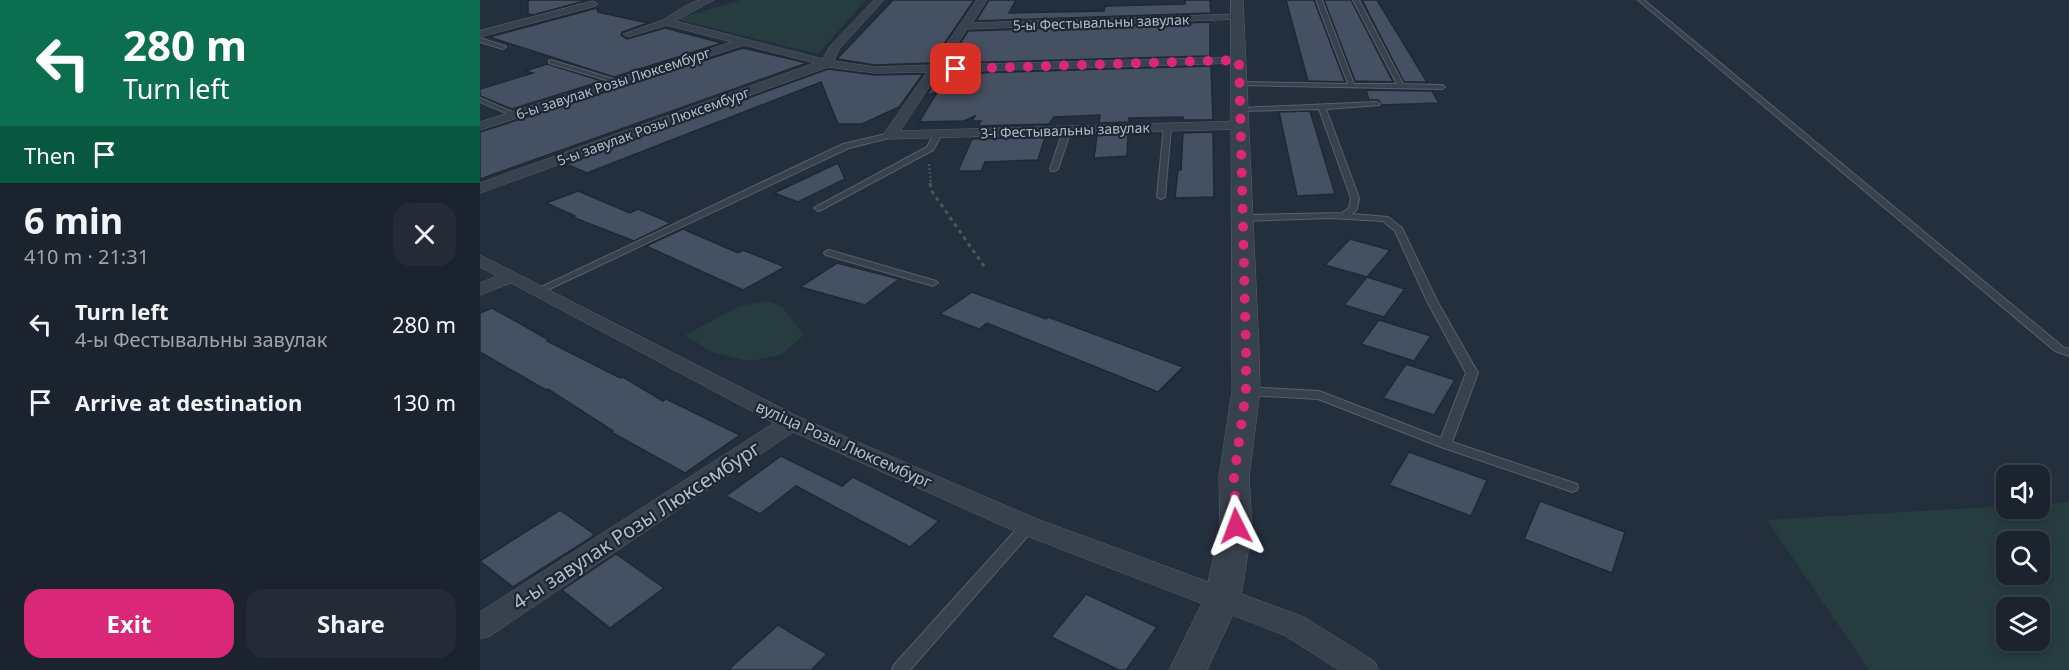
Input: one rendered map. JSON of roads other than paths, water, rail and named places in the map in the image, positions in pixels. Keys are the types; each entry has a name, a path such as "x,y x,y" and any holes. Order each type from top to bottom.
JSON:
{"street":[{"path":"480,34 593,4 578,0"},
{"path":"628,34 667,22 688,8 709,0"},
{"path":"827,63 834,48 879,0"},
{"path":"890,135 982,0"},
{"path":"1188,670 1223,597 1236,526 1234,477 1246,391 1245,218 1238,9"},
{"name":"5-ы Фестывальны завулак","path":"964,26 1238,9"},
{"path":"667,22 827,63 875,70 1239,60"},
{"name":"6-ы завулак Розы Люксембург","path":"480,126 746,41"},
{"name":"5-ы завулак Розы Люксембург","path":"480,188 827,63"},
{"name":"3-і Фестывальны завулак","path":"890,135 1167,127 1241,117"},
{"name":"вуліца Розы Люксембург","path":"480,260 791,422 1028,526 1223,597 1294,626 1364,670"},
{"path":"480,290 510,277"},
{"name":"4-ы завулак Розы Люксембург","path":"480,627 791,422"}],"lane":[{"path":"1319,0 1352,86"},
{"path":"1356,0 1401,86"},
{"path":"1641,0 2059,349 2069,353"},
{"path":"480,40 503,47"},
{"path":"551,62 618,82"},
{"path":"1240,84 1442,87"},
{"path":"480,100 515,115"},
{"path":"1241,117 1322,107 1377,105"},
{"path":"1322,107 1355,198 1353,209 1344,216"},
{"path":"1161,197 1167,127"},
{"path":"1054,169 1067,130"},
{"path":"818,208 928,149 938,134"},
{"path":"540,290 846,146 890,135"},
{"path":"1245,218 1344,216 1385,219 1399,230 1432,301 1472,373 1445,444"},
{"path":"829,253 933,283"},
{"path":"1246,391 1319,395 1445,444 1572,487"},
{"path":"900,670 1028,526"}]}
